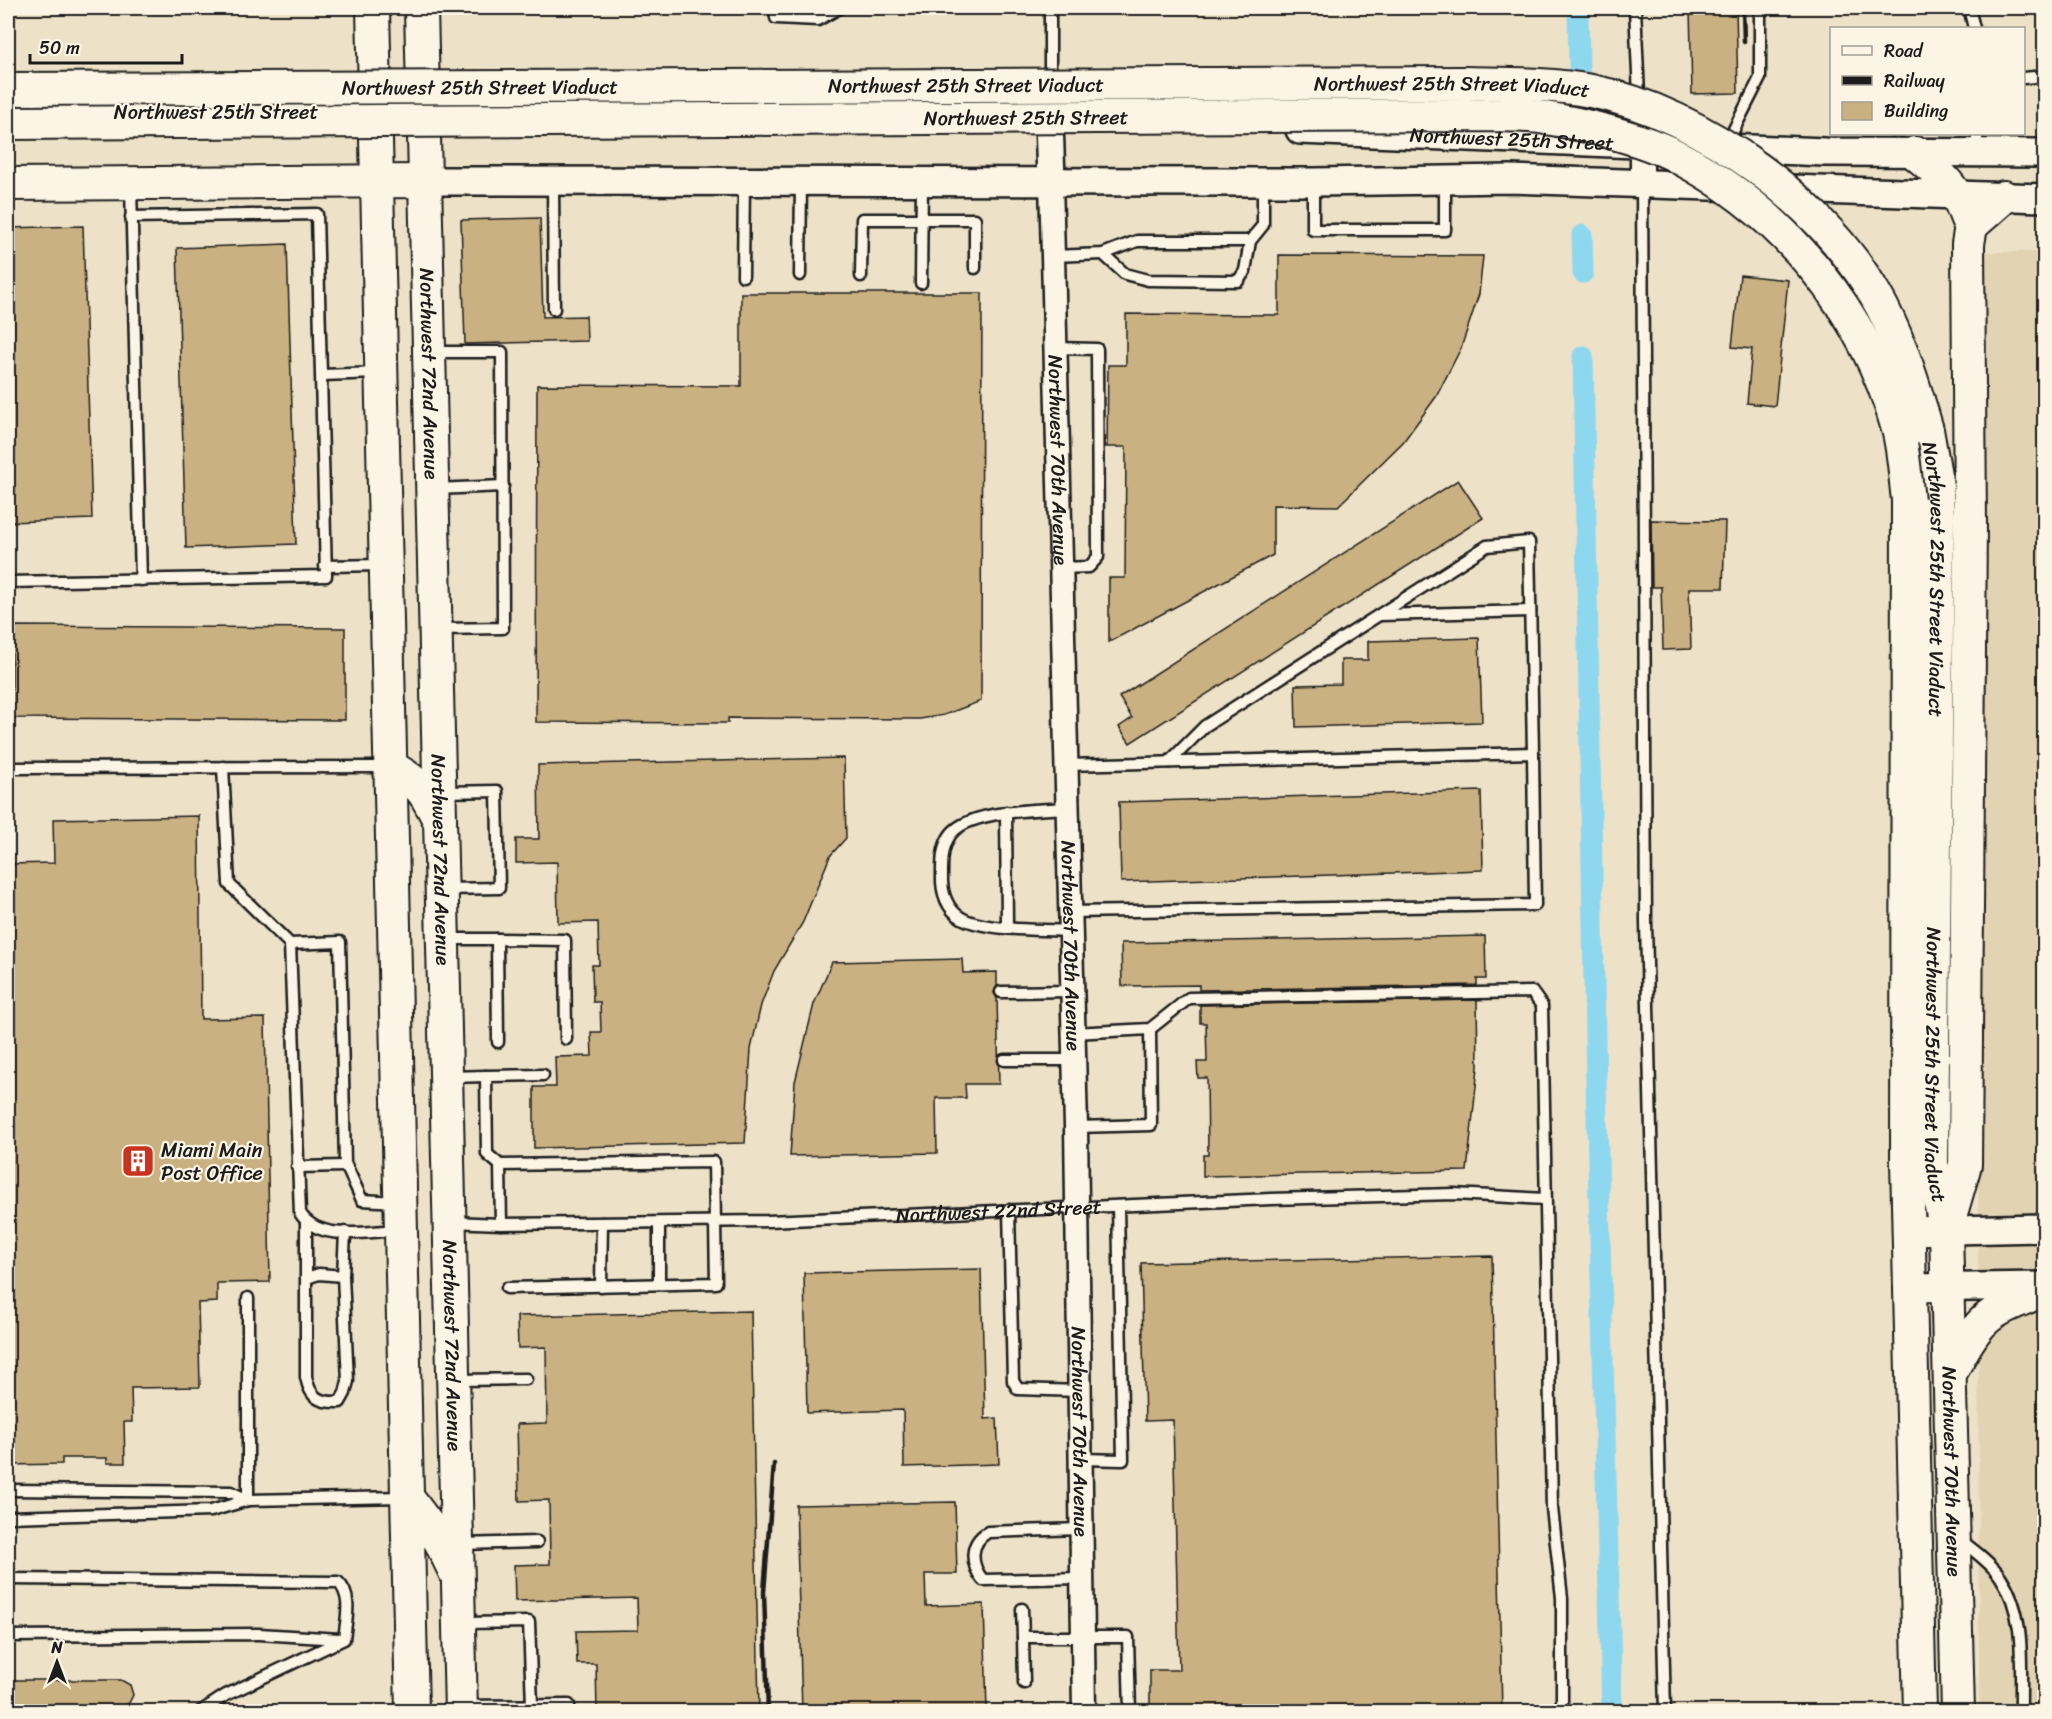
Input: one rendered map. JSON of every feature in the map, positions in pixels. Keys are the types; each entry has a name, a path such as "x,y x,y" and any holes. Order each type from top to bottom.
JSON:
{"main road":[{"path":"373,8 412,1712"},
{"name":"Northwest 72nd Avenue","path":"421,8 461,1709"},
{"name":"Northwest 25th Street Viaduct","path":"8,89 1464,82 1540,84 1592,91 1639,104 1701,131 1755,167 1808,212 1843,248 1881,306 1910,370 1927,430 1936,478 1938,518 1932,1164 1946,1230"},
{"name":"Northwest 25th Street","path":"8,113 423,111"},
{"name":"Northwest 25th Street Viaduct","path":"8,123 1537,117 1600,129 1678,157 1753,204 1794,243 1840,301 1874,364 1898,429 1908,501 1906,1048 1910,1231"},
{"path":"1915,153 1946,180 1971,226 1968,244 1970,536 1965,1165 1946,1230"},
{"name":"Northwest 25th Street","path":"8,184 424,181"},
{"path":"1971,226 2004,197"},
{"path":"385,565 405,569 421,583 435,619"},
{"path":"390,768 410,777 425,791 441,824"},
{"path":"402,1218 450,1222"},
{"name":"Northwest 70th Avenue","path":"1946,1230 1958,1712"},
{"name":"Northwest 70th Avenue","path":"1910,1231 1920,1712"},
{"path":"1949,1376 1974,1329 1984,1318 2044,1288"},
{"path":"407,1497 440,1541 458,1578"}],"street":[{"name":"Northwest 25th Street","path":"423,111 1050,109 1642,145 1915,153 1977,143 2044,153"},
{"path":"1050,109 1051,181"},
{"path":"1642,145 1642,183"},
{"name":"Northwest 25th Street","path":"424,181 1314,182 1445,180 1642,183 2044,198"},
{"name":"Northwest 70th Avenue","path":"1051,181 1076,1127 1081,1635 1084,1712"},
{"path":"1910,1231 2044,1228"},
{"path":"1911,1288 2044,1288"}],"lane":[{"path":"775,8 776,18 818,20 839,8"},
{"path":"1050,8 1050,109"},
{"path":"1635,8 1642,145"},
{"path":"1724,148 1760,78 1760,8"},
{"path":"1969,8 1974,27"},
{"path":"2025,78 2044,76"},
{"path":"1314,182 1313,230 1445,231 1445,180"},
{"path":"553,181 554,309"},
{"path":"743,276 744,181"},
{"path":"800,275 801,181"},
{"path":"921,283 922,181"},
{"path":"1103,254 1125,274 1148,280 1238,281 1245,271 1250,241 1263,225 1263,182"},
{"path":"131,183 141,580"},
{"path":"1642,183 1646,923 1665,1712"},
{"path":"8,582 326,576 317,214 131,217"},
{"path":"861,276 862,219 975,219 975,268"},
{"path":"1053,256 1103,254 1137,241 1250,241"},
{"path":"1055,348 1097,349 1098,557 1089,567 1061,568"},
{"path":"430,352 502,352 503,628 435,619"},
{"path":"322,375 380,373"},
{"path":"433,489 503,486"},
{"path":"1067,808 1006,812 967,823 949,835 941,860 943,893 952,911 968,921 1007,926 1069,921 1534,905 1529,542 1487,546 1205,726 1169,762"},
{"path":"326,566 385,565"},
{"path":"1380,615 1530,611"},
{"path":"1066,765 1533,753"},
{"path":"223,767 229,884 290,944 298,1205 306,1223 306,1377 309,1391 318,1401 340,1402 348,1381 343,1276 345,1232"},
{"path":"8,768 390,768"},
{"path":"440,792 497,791 499,888 442,889"},
{"path":"1006,812 1007,926"},
{"path":"443,939 565,940 566,1039"},
{"path":"497,939 498,1042"},
{"path":"290,944 340,942 345,1166 362,1200 402,1218"},
{"path":"1001,992 1071,991"},
{"path":"1073,1033 1150,1029 1189,998 1532,992 1542,1006 1552,1508 1562,1598 1562,1712"},
{"path":"1076,1127 1151,1125 1150,1029"},
{"path":"1004,1060 1074,1060"},
{"path":"447,1077 543,1075"},
{"path":"486,1076 487,1154 500,1165 714,1162 716,1283 507,1288"},
{"path":"500,1165 501,1224"},
{"path":"297,1167 345,1166"},
{"name":"Northwest 22nd Street","path":"450,1222 501,1224 714,1222 1454,1194 1545,1198"},
{"path":"1081,1459 1123,1460 1118,1206"},
{"path":"1009,1210 1014,1381 1018,1389 1079,1391"},
{"path":"306,1223 315,1229 327,1232 345,1232 402,1218"},
{"path":"601,1286 602,1223"},
{"path":"659,1223 659,1284"},
{"path":"307,1278 319,1274 343,1276"},
{"path":"248,1298 248,1500"},
{"path":"452,1380 526,1379"},
{"path":"8,1490 231,1492 248,1500"},
{"path":"8,1517 211,1511 248,1500 407,1497"},
{"path":"1081,1528 988,1532 979,1537 974,1545 973,1561 983,1580 1081,1578"},
{"path":"1952,1533 2000,1575 2016,1609 2020,1626 2020,1712"},
{"path":"457,1544 537,1542"},
{"path":"8,1579 339,1582 345,1588 348,1601 344,1639"},
{"path":"1022,1609 1024,1683"},
{"path":"459,1623 530,1622 532,1705"},
{"path":"8,1636 259,1634 344,1639"},
{"path":"1023,1637 1081,1635 1128,1637 1130,1712"},
{"path":"200,1712 226,1695 344,1639"},
{"path":"461,1709 569,1705 569,1712"}],"shaded area":[{"path":"1977,252 2044,252 2044,1712 1979,1711"}],"building":[{"path":"1690,8 1736,8 1738,93 1692,94"},
{"path":"540,218 543,317 586,316 587,341 465,344 461,220"},
{"path":"83,226 92,519 8,522 8,228"},
{"path":"287,244 296,544 186,548 177,248"},
{"path":"1279,255 1483,256 1479,294 1461,348 1436,397 1403,442 1338,506 1273,505 1273,555 1109,642 1109,578 1125,578 1126,447 1107,447 1108,365 1126,365 1126,314 1279,315"},
{"path":"1740,275 1788,280 1775,406 1747,403 1752,349 1732,347"},
{"path":"741,293 982,293 981,701 944,715 920,719 728,718 728,723 536,722 537,385 741,386"},
{"path":"1458,480 1483,518 1130,743 1119,727 1132,718 1119,697"},
{"path":"1651,520 1725,521 1723,588 1689,588 1691,649 1663,650 1661,587 1652,587"},
{"path":"12,626 345,628 345,720 12,718"},
{"path":"1479,638 1482,722 1296,727 1295,685 1341,684 1341,660 1368,660 1368,641"},
{"path":"844,758 846,838 830,856 803,922 774,971 761,1005 751,1049 745,1143 534,1148 534,1087 556,1087 555,1057 592,1056 591,1032 601,1032 600,1002 593,1002 592,965 599,965 598,922 558,923 557,862 516,863 516,839 539,839 538,765"},
{"path":"1481,791 1483,870 1121,882 1119,802"},
{"name":"Miami Main Post Office","path":"199,816 201,1019 265,1018 270,1282 217,1283 217,1302 198,1303 200,1387 131,1388 132,1422 124,1422 125,1463 107,1463 107,1458 62,1458 62,1464 8,1465 8,864 54,863 53,819"},
{"path":"1485,936 1486,979 1477,979 1477,985 1199,990 1199,985 1122,986 1121,943"},
{"path":"962,959 963,973 997,972 997,986 994,993 997,998 999,1084 965,1084 966,1098 936,1098 937,1153 790,1156 795,1082 814,1004 832,962"},
{"path":"1477,1000 1478,1067 1467,1171 1203,1176 1203,1155 1208,1155 1207,1078 1198,1078 1197,1062 1207,1062 1206,1023 1200,1023 1200,1005"},
{"path":"1492,1256 1502,1712 1150,1712 1150,1670 1179,1670 1173,1420 1145,1421 1141,1263"},
{"path":"981,1269 985,1419 997,1418 999,1464 904,1467 903,1410 807,1413 804,1273"},
{"path":"751,1311 759,1712 597,1712 596,1664 577,1664 576,1631 638,1630 637,1598 515,1601 514,1565 550,1564 549,1500 519,1501 517,1424 547,1423 546,1347 518,1348 517,1316"},
{"path":"955,1502 957,1574 925,1574 926,1606 984,1604 987,1712 802,1712 796,1505"},
{"path":"8,1680 121,1680 130,1685 133,1695 129,1703 116,1712 8,1712"}],"waterway":[{"path":"1578,8 1580,124"},
{"path":"1582,235 1583,273"},
{"path":"1583,356 1595,1041 1612,1712"}],"railway":[{"path":"1743,8 1744,42"},
{"path":"768,1712 764,1592 774,1464"}],"place":[{"name":"Miami Main Post Office","path":"138,1161"}]}
